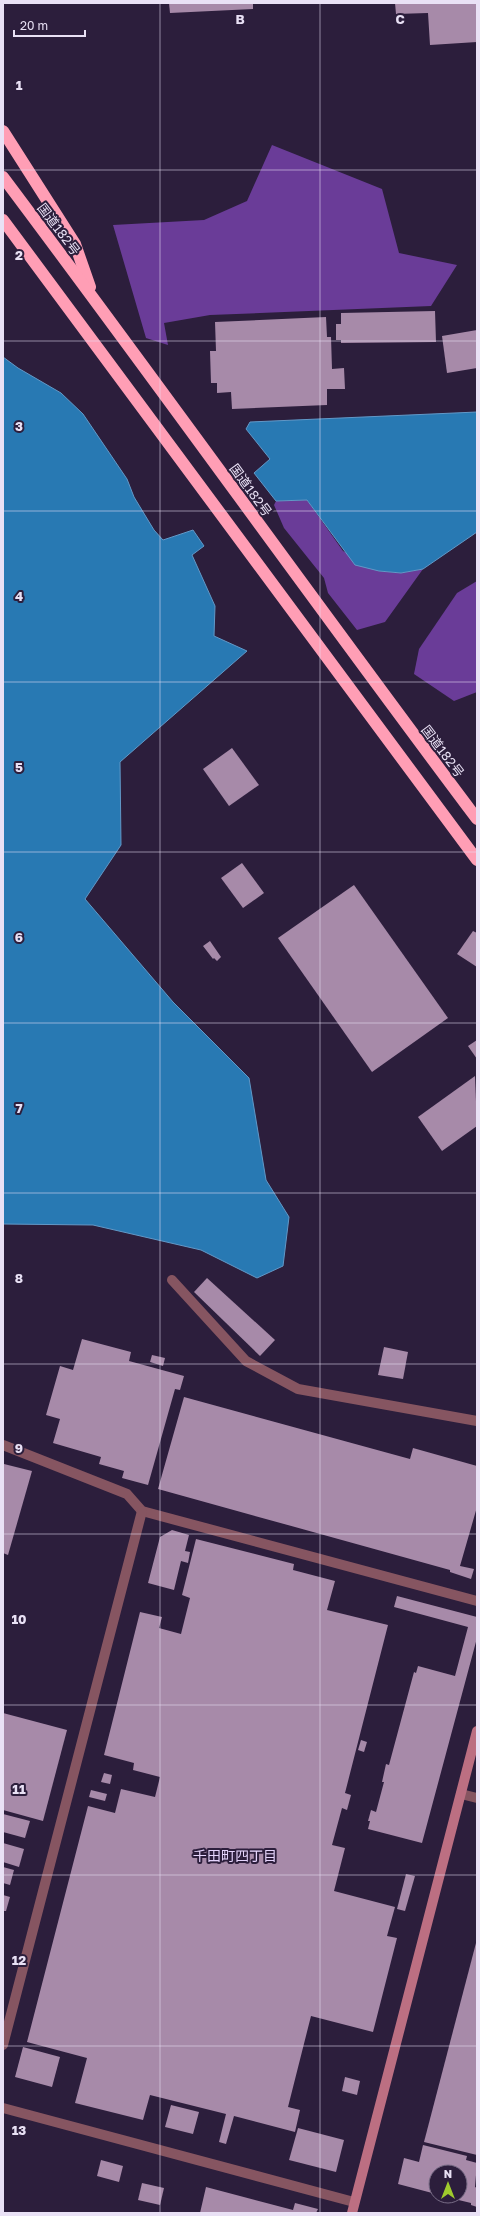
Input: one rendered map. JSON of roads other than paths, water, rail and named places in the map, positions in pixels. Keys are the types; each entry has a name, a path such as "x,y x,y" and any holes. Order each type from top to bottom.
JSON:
{"highway":[{"path":"3,131 75,244 93,297"},
{"name":"国道182号","path":"3,177 93,297 356,659 477,819"},
{"path":"3,220 477,860"}],"street":[{"path":"172,1280 246,1361 298,1389 477,1421"},
{"path":"3,1445 127,1494 142,1512 477,1601"},
{"path":"3,2045 142,1512"},
{"path":"352,2213 477,1732"},
{"path":"461,1794 477,1798"},
{"path":"3,2108 354,2202"}],"water":[{"path":"3,357 18,368 61,393 83,414 127,479 134,497 154,530 163,540 193,530 204,546 192,555 215,606 214,636 247,651 120,762 121,845 85,899 173,1002 249,1078 266,1180 289,1217 283,1266 257,1278 201,1250 93,1225 3,1224"},
{"path":"477,412 477,532 423,569 401,573 379,571 355,565 307,500 276,501 254,473 270,459 246,429 250,422"}],"district":[{"name":"千田町四丁目","path":"235,1856"}]}
